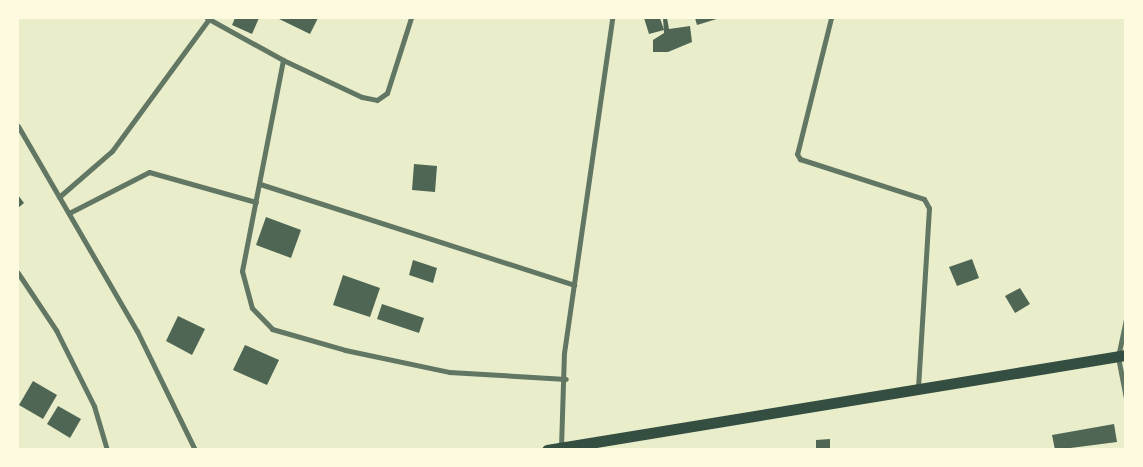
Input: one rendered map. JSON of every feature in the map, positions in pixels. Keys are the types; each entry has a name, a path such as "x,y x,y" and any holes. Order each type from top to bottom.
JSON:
{"highway":[{"path":"548,450 1122,356"}],"street":[{"path":"59,197 112,151 208,18 283,60 362,97 377,100 387,93 411,18"},
{"path":"561,448 566,379 564,353 612,18"},
{"path":"831,18 797,154 800,159 924,199 929,208 918,390"},
{"path":"283,60 242,271 252,308 272,329 345,350 449,372 566,379"},
{"path":"18,126 136,331 195,450"},
{"path":"69,213 149,172 256,202"},
{"path":"260,184 574,286"},
{"path":"18,273 56,330 94,406 107,450"},
{"path":"1126,319 1122,356 1126,398"}],"building":[{"path":"235,18 259,18 252,34 232,25"},
{"path":"277,18 318,18 310,34"},
{"path":"644,18 660,18 664,30 649,34"},
{"path":"663,18 667,18 669,29 690,26 692,42 668,52 653,52 653,40 664,33"},
{"path":"695,18 720,18 697,25"},
{"path":"414,164 437,166 435,192 412,190"},
{"path":"18,195 24,203 18,208"},
{"path":"266,217 301,230 291,258 256,245"},
{"path":"972,259 979,278 957,286 949,267"},
{"path":"413,260 437,268 433,283 409,275"},
{"path":"343,275 380,288 370,317 333,305"},
{"path":"1020,288 1030,304 1015,313 1005,296"},
{"path":"382,304 424,318 419,333 377,319"},
{"path":"178,316 205,329 192,355 166,341"},
{"path":"245,345 279,360 267,385 233,370"},
{"path":"33,381 57,395 43,419 19,405"},
{"path":"58,406 81,419 70,438 47,424"},
{"path":"1114,424 1117,442 1055,450 1052,435"},
{"path":"830,439 830,450 816,450 816,440"}]}
